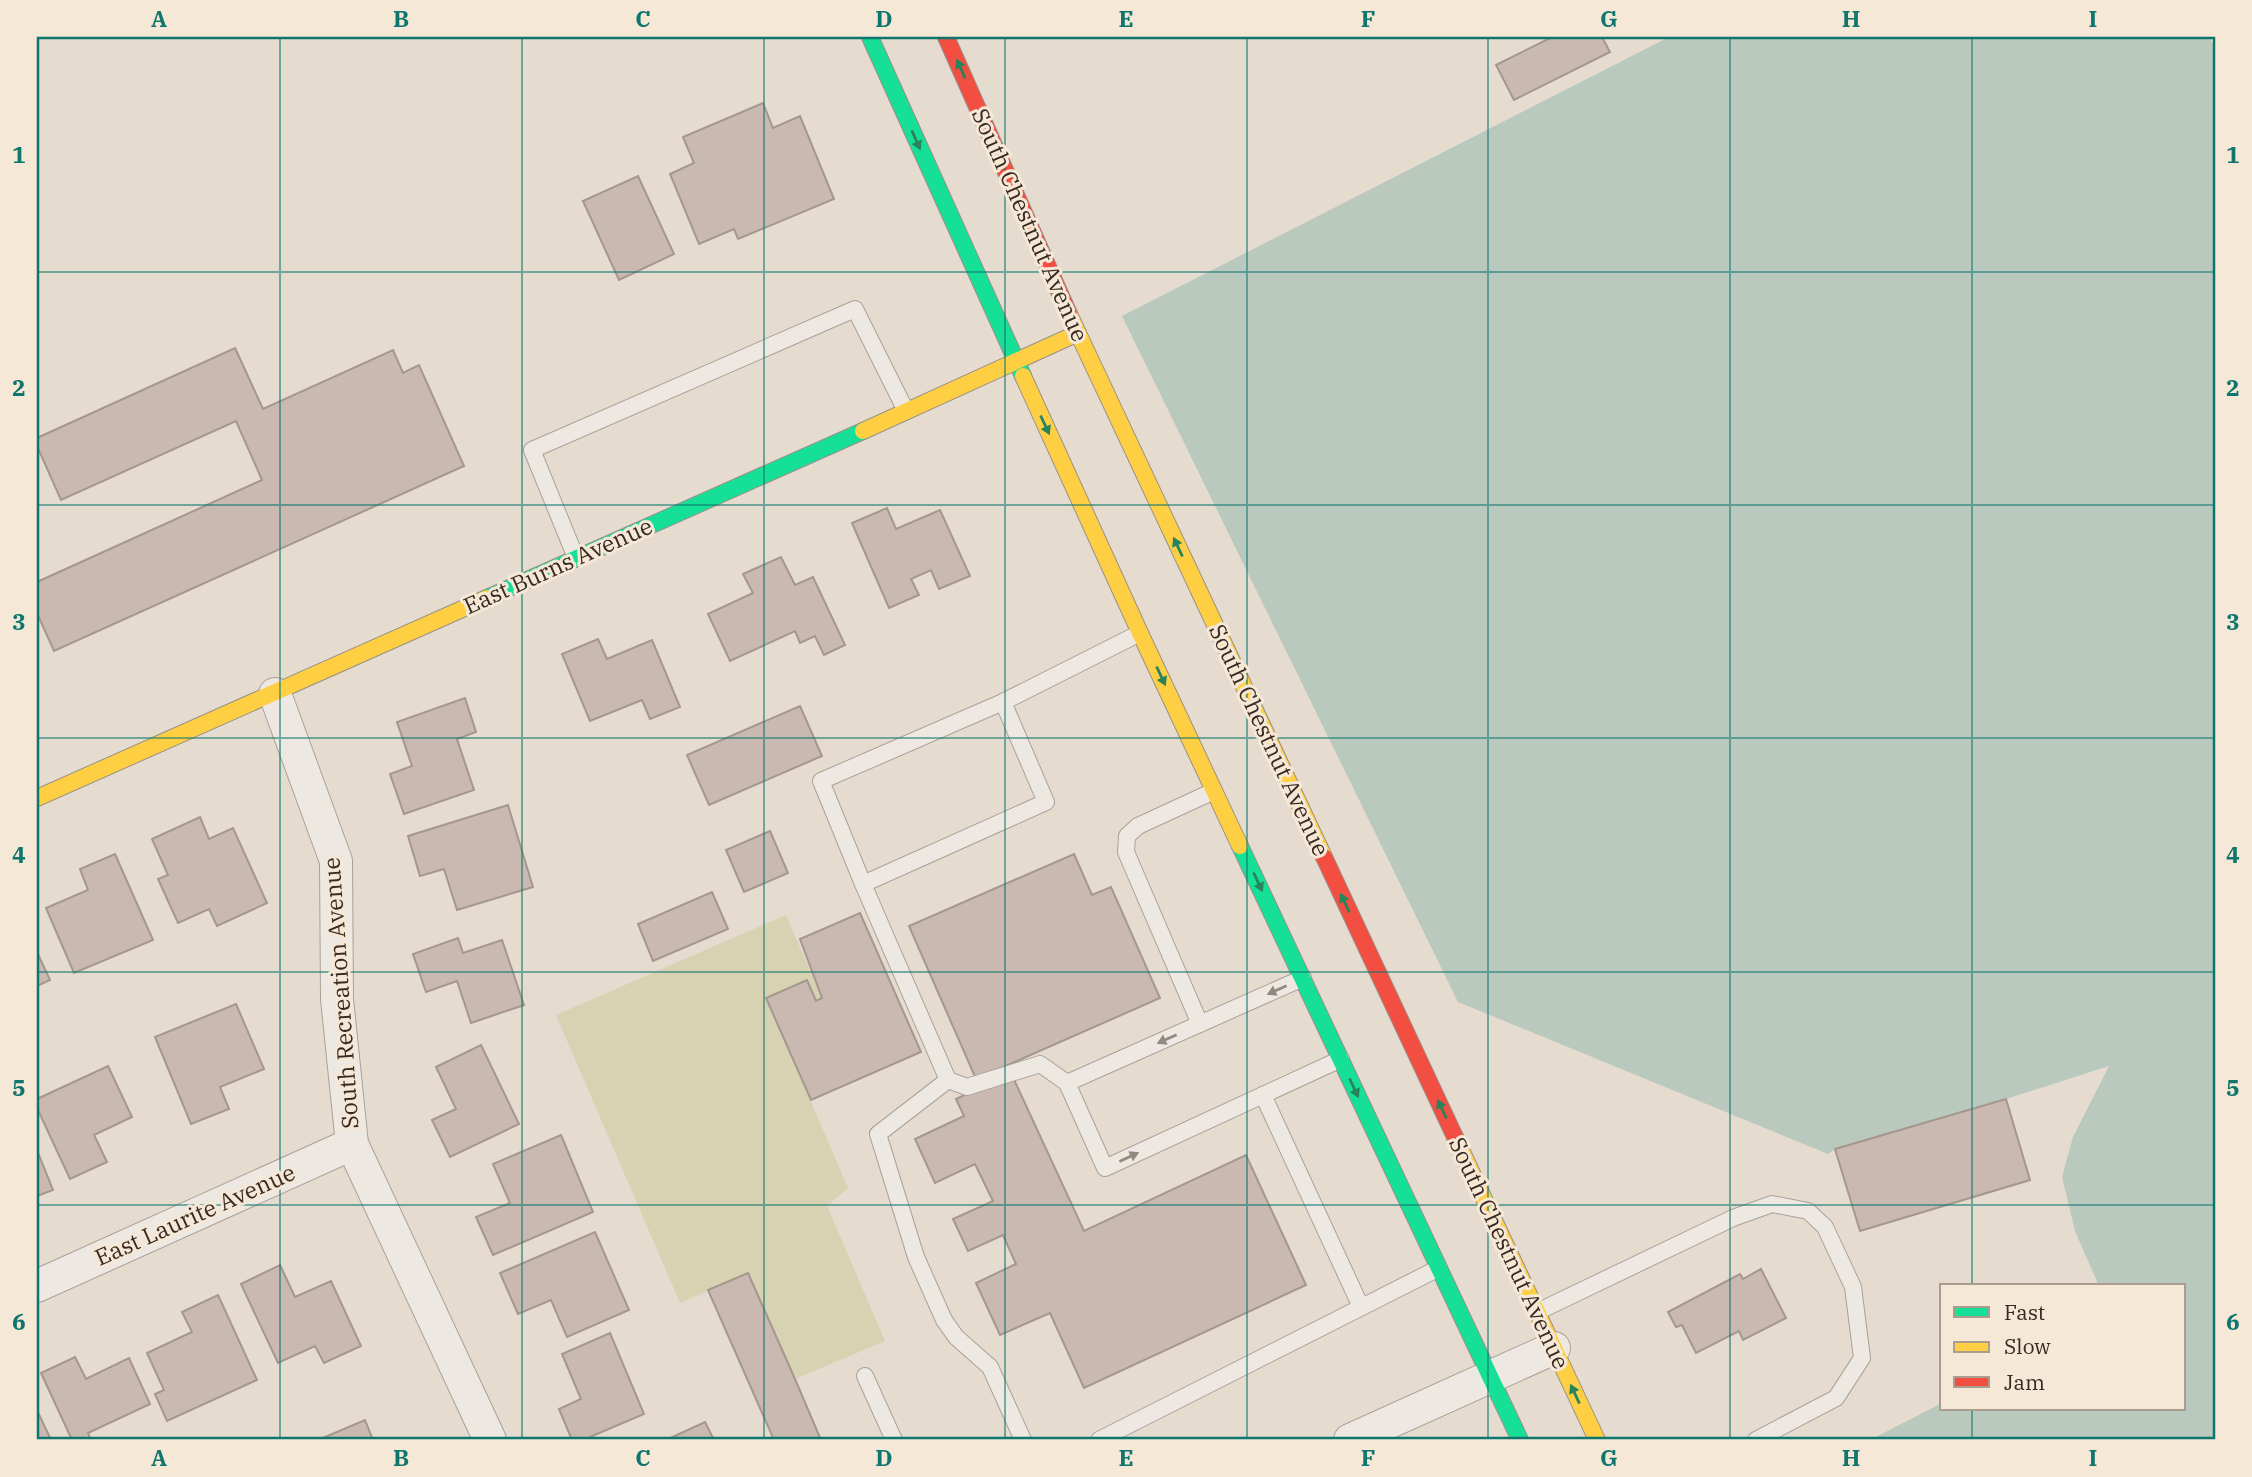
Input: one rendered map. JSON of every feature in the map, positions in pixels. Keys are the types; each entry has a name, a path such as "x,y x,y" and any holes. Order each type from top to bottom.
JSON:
{"main road":[{"path":"870,37 1140,632 1520,1440"},
{"name":"South Chestnut Avenue","path":"946,37 1078,333 1597,1440"},
{"name":"East Burns Avenue","path":"37,798 275,694 1078,333"}],"street":[{"name":"South Recreation Avenue","path":"275,694 336,861 337,999 352,1144 490,1440"},
{"name":"East Laurite Avenue","path":"37,1286 352,1144"},
{"path":"1350,1440 1554,1348"}],"lane":[{"path":"576,558 532,450 855,309 906,412"},
{"path":"1140,632 1003,702 821,781 948,1080 967,1087 1040,1064 1067,1083 1105,1168 1341,1059"},
{"path":"863,884 1046,802 1003,702"},
{"path":"1200,1024 1126,852 1127,836 1138,826 1215,791"},
{"path":"1067,1083 1303,978"},
{"path":"948,1080 878,1134 916,1256 944,1320 956,1337 990,1367 1023,1440"},
{"path":"1263,1095 1361,1307"},
{"path":"1537,1312 1733,1218 1772,1204 1808,1211 1825,1227 1853,1287 1862,1358 1836,1398 1756,1440"},
{"path":"1099,1440 1439,1268"},
{"path":"865,1376 894,1440"}],"shaded area":[{"path":"1669,37 2209,37 2215,48 2215,1440 1870,1440 1940,1404 1940,1410 2186,1410 2186,1284 2098,1284 2075,1231 2062,1177 2073,1137 2109,1066 1835,1149 1828,1154 1458,1002 1122,316"},
{"path":"786,915 822,998 816,1001 806,980 766,998 848,1188 827,1206 885,1341 795,1379 748,1273 680,1303 556,1015"}],"building":[{"path":"1552,37 1602,37 1610,52 1514,100 1496,65"},
{"path":"763,103 773,128 800,116 834,199 738,239 734,229 699,244 670,174 694,163 683,137"},
{"path":"638,176 674,254 619,280 583,201"},
{"path":"235,348 263,409 393,350 403,373 419,365 464,466 54,651 37,613 37,582 262,480 236,421 61,500 37,446 37,438"},
{"path":"887,508 896,529 940,510 970,576 939,589 931,570 911,579 919,595 889,608 852,523"},
{"path":"781,557 795,585 813,577 845,645 824,655 815,636 800,643 795,631 730,661 708,614 753,593 743,574"},
{"path":"598,639 607,659 652,640 680,707 650,719 642,700 590,721 562,654"},
{"path":"465,698 476,732 457,739 474,790 404,814 390,774 412,766 397,722"},
{"path":"800,706 822,756 709,805 687,755"},
{"path":"508,805 533,887 457,910 444,869 420,876 408,836"},
{"path":"200,817 209,839 233,828 267,903 217,926 209,909 178,923 158,879 168,875 152,839"},
{"path":"770,831 788,873 744,892 726,850"},
{"path":"115,854 153,940 74,973 46,908 88,890 80,869"},
{"path":"1074,854 1092,895 1111,887 1160,998 976,1079 909,926"},
{"path":"712,892 728,929 653,961 638,924"},
{"path":"860,913 921,1052 811,1100 766,998 807,980 816,1001 822,998 800,939"},
{"path":"458,938 463,953 502,940 524,1005 471,1023 457,981 426,992 413,954"},
{"path":"37,952 50,980 37,986"},
{"path":"236,1004 264,1069 220,1087 229,1109 191,1124 155,1037"},
{"path":"481,1045 519,1124 450,1157 432,1120 456,1109 436,1067"},
{"path":"108,1066 132,1117 94,1135 107,1162 70,1179 37,1108 37,1099"},
{"path":"1011,1073 1084,1231 1246,1155 1306,1285 1084,1388 1050,1313 1000,1335 976,1283 1016,1264 1003,1235 968,1251 953,1219 993,1201 975,1164 935,1183 915,1139 964,1116 956,1099"},
{"path":"2006,1099 2030,1180 1860,1231 1835,1149"},
{"path":"561,1135 593,1212 493,1255 476,1217 510,1203 493,1164"},
{"path":"37,1150 53,1190 37,1196"},
{"path":"595,1232 629,1310 567,1337 551,1300 518,1314 500,1273"},
{"path":"280,1265 295,1297 331,1281 361,1346 324,1363 315,1346 278,1363 241,1284"},
{"path":"1761,1269 1786,1318 1743,1340 1739,1331 1696,1353 1682,1325 1676,1327 1668,1312 1740,1274 1743,1279"},
{"path":"748,1273 821,1440 774,1440 708,1290"},
{"path":"218,1295 257,1380 167,1421 155,1394 164,1390 147,1353 192,1332 182,1312"},
{"path":"610,1333 644,1414 583,1440 572,1440 559,1409 581,1399 562,1354"},
{"path":"75,1357 86,1379 129,1358 150,1404 88,1433 91,1440 72,1440 41,1373"},
{"path":"37,1410 51,1440 37,1440"},
{"path":"365,1420 373,1440 318,1440"},
{"path":"705,1422 713,1438 666,1440"}],"traffic: fast":[{"path":"870,37 1023,376"},
{"path":"487,598 863,431"},
{"path":"1240,846 1520,1440"}],"traffic: slow":[{"path":"1069,314 1324,857"},
{"path":"863,431 1078,333"},
{"path":"1023,376 1240,846"},
{"path":"37,798 487,598"},
{"path":"1455,1137 1597,1440"}],"traffic: jam":[{"path":"946,37 1069,314"},
{"path":"1324,857 1455,1137"}]}
